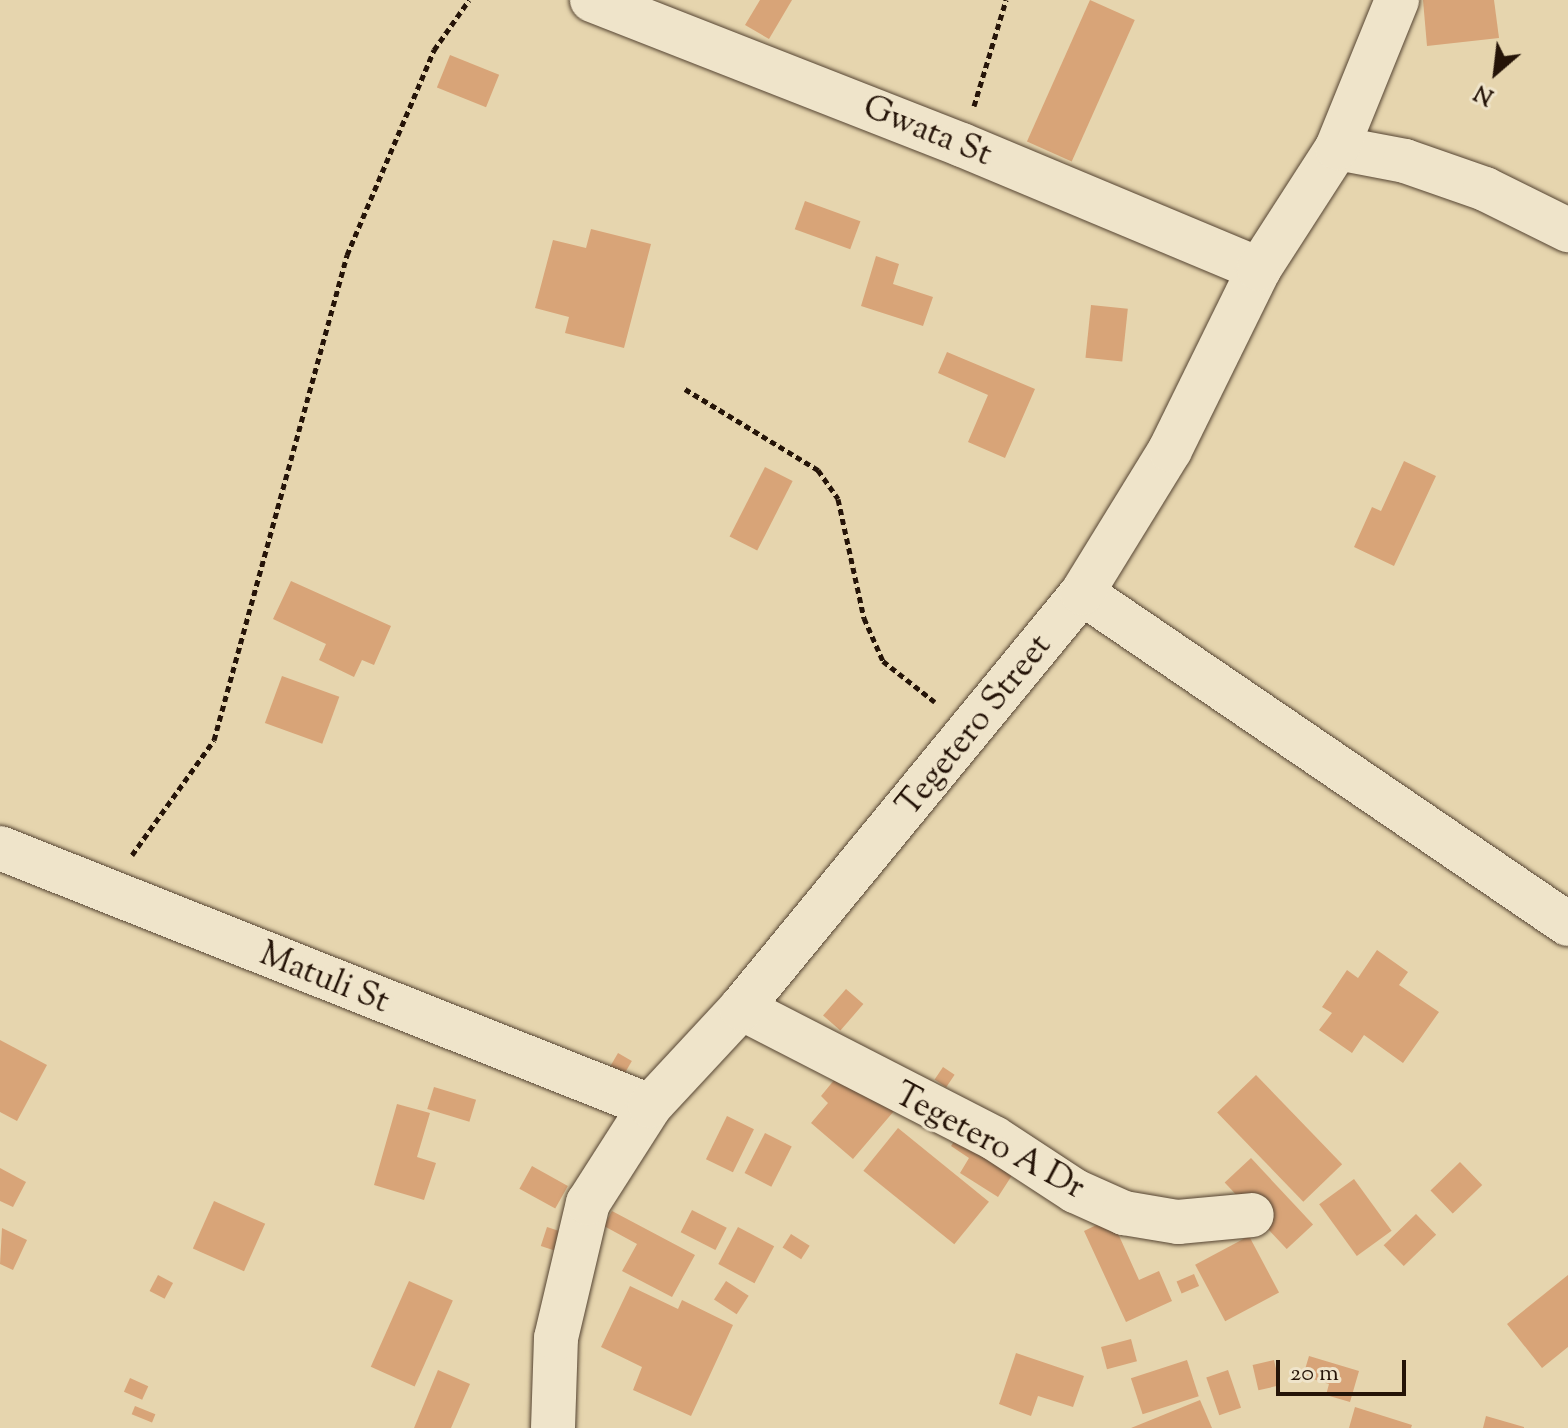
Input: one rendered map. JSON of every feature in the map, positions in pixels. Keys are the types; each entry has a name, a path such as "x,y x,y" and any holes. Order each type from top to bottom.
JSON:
{"street":[{"name":"Gwata St","path":"592,0 962,145 1259,269"},
{"name":"Tegetero Street","path":"553,1428 556,1338 588,1203 650,1106 741,1008 977,727 1082,593 1170,450 1259,269 1337,148 1397,0"},
{"path":"1337,148 1405,161 1471,184 1568,230"},
{"path":"1082,593 1568,924"},
{"name":"Matuli St","path":"0,848 650,1106"},
{"name":"Tegetero A Dr","path":"741,1008 994,1138 1075,1191 1124,1213 1178,1222 1252,1215"}],"path":[{"path":"105,891 214,740 347,255 434,50 469,0"},
{"path":"962,145 1006,0"},
{"path":"685,389 818,470 838,499 864,618 883,661 917,691 977,727"}],"building":[{"path":"760,0 792,0 769,39 745,25"},
{"path":"1090,0 1135,20 1072,162 1027,142"},
{"path":"1423,0 1494,0 1499,38 1427,46"},
{"path":"450,55 499,75 486,107 437,87"},
{"path":"805,201 860,221 850,249 795,229"},
{"path":"591,229 651,244 624,348 565,333 569,317 535,308 553,240 586,248"},
{"path":"876,256 899,264 893,284 933,297 923,326 861,306"},
{"path":"1091,305 1128,309 1122,362 1085,358"},
{"path":"947,352 1035,389 1005,458 968,442 988,395 938,373"},
{"path":"1404,461 1436,476 1394,566 1354,547 1372,507 1381,511"},
{"path":"765,467 793,481 757,551 730,536"},
{"path":"291,581 391,626 374,665 362,660 354,677 319,660 326,644 273,619"},
{"path":"282,676 339,697 322,744 265,723"},
{"path":"1377,950 1408,972 1399,985 1439,1012 1403,1063 1364,1035 1352,1053 1319,1030 1332,1013 1322,1007 1347,970 1358,978"},
{"path":"846,989 863,1004 840,1031 823,1015"},
{"path":"0,1040 47,1065 17,1121 0,1112"},
{"path":"618,1053 632,1061 624,1075 610,1067"},
{"path":"943,1067 955,1075 946,1087 935,1079"},
{"path":"844,1068 894,1111 853,1159 811,1123 828,1103 821,1096"},
{"path":"1256,1075 1342,1164 1303,1202 1217,1113"},
{"path":"434,1087 476,1100 469,1122 427,1109"},
{"path":"397,1104 430,1113 417,1157 436,1163 424,1200 374,1185"},
{"path":"727,1116 754,1129 733,1172 706,1159"},
{"path":"898,1128 989,1202 954,1244 863,1171"},
{"path":"962,1130 1018,1166 998,1197 960,1173 969,1158 951,1146"},
{"path":"765,1133 792,1147 771,1187 745,1173"},
{"path":"1251,1158 1313,1225 1287,1249 1225,1183"},
{"path":"1460,1162 1482,1185 1453,1213 1431,1190"},
{"path":"532,1166 568,1186 555,1209 519,1189"},
{"path":"0,1168 26,1182 13,1207 0,1201"},
{"path":"1354,1179 1392,1231 1357,1256 1319,1204"},
{"path":"214,1201 265,1224 244,1271 193,1249"},
{"path":"692,1210 727,1228 715,1250 681,1232"},
{"path":"612,1211 695,1255 672,1297 622,1271 637,1244 604,1226"},
{"path":"1416,1214 1436,1235 1404,1266 1384,1245"},
{"path":"1111,1218 1139,1280 1159,1271 1172,1301 1126,1322 1084,1231"},
{"path":"547,1227 566,1233 560,1252 541,1246"},
{"path":"738,1227 774,1246 754,1283 718,1264"},
{"path":"2,1228 27,1240 13,1270 0,1264"},
{"path":"791,1234 810,1246 801,1259 783,1248"},
{"path":"1249,1236 1279,1293 1225,1321 1195,1265"},
{"path":"1194,1274 1199,1286 1182,1293 1177,1281"},
{"path":"158,1275 173,1283 165,1299 150,1291"},
{"path":"1568,1275 1568,1347 1542,1368 1507,1324"},
{"path":"409,1281 453,1301 415,1386 371,1367"},
{"path":"726,1281 749,1296 737,1314 714,1299"},
{"path":"630,1286 678,1309 682,1300 733,1325 691,1416 633,1390 642,1367 601,1347"},
{"path":"1131,1339 1137,1361 1107,1369 1101,1347"},
{"path":"1016,1353 1084,1376 1073,1407 1038,1396 1031,1416 999,1404"},
{"path":"1309,1356 1359,1371 1350,1402 1326,1395 1329,1384 1303,1376"},
{"path":"1187,1360 1199,1396 1143,1414 1131,1378"},
{"path":"1274,1360 1280,1385 1258,1390 1253,1365"},
{"path":"438,1370 470,1384 451,1428 414,1428"},
{"path":"1228,1370 1241,1408 1219,1415 1206,1377"},
{"path":"130,1378 148,1386 142,1400 124,1392"},
{"path":"1200,1400 1212,1428 1131,1428"},
{"path":"135,1406 155,1414 152,1423 132,1414"},
{"path":"1355,1407 1412,1425 1411,1428 1349,1428"},
{"path":"1486,1416 1524,1427 1524,1428 1483,1428"}]}
